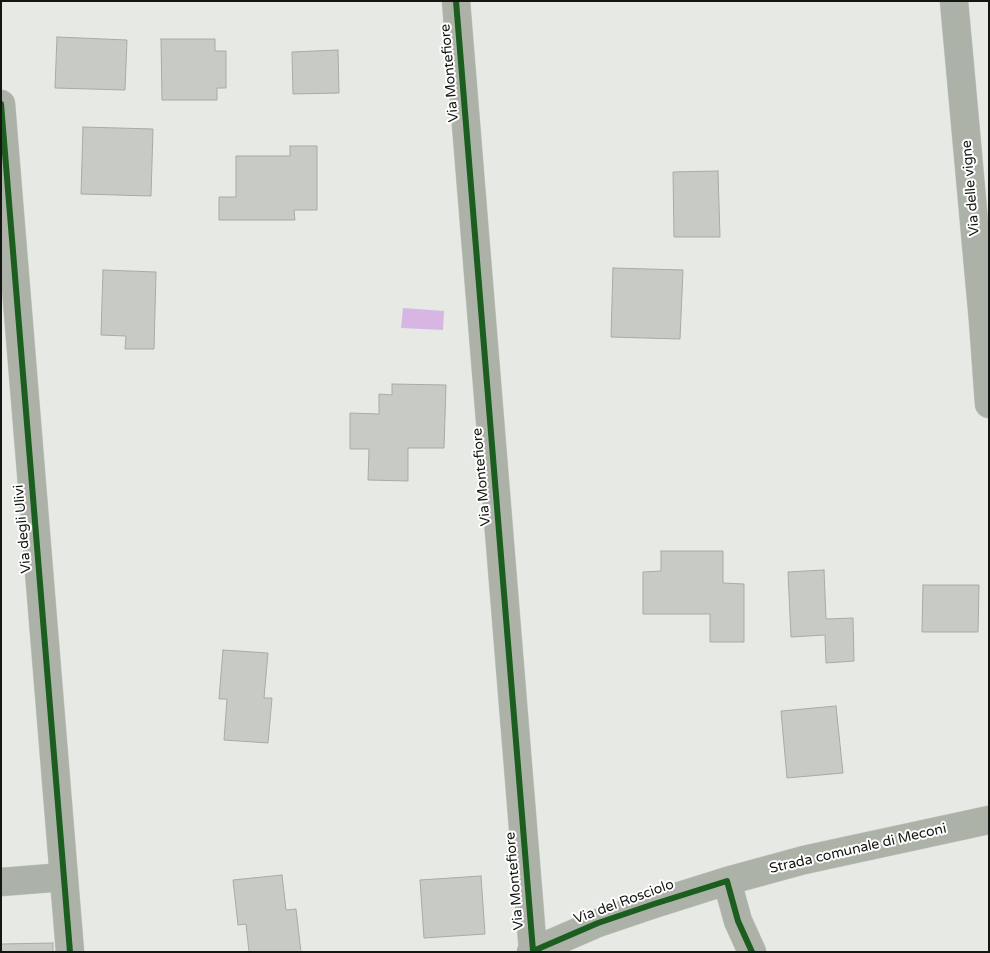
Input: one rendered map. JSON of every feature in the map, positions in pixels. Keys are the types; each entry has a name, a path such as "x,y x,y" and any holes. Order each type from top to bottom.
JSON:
{"street":[{"name":"Via Montefiore","path":"456,1 532,951"},
{"name":"Via delle vigne","path":"954,1 989,404"},
{"name":"Via degli Ulivi","path":"1,104 70,952"},
{"name":"Strada comunale di Meconi","path":"727,881 804,860 989,820"},
{"path":"1,882 64,877"},
{"name":"Via del Rosciolo","path":"532,951 598,923 727,881"},
{"path":"727,881 738,921 752,952"}],"shaded area":[{"path":"403,308 444,311 443,330 401,328"}],"building":[{"path":"57,37 127,40 125,90 55,88"},
{"path":"161,39 215,39 215,51 226,51 226,88 217,88 217,100 162,100"},
{"path":"338,50 339,93 293,94 292,52"},
{"path":"83,127 153,129 151,196 81,194"},
{"path":"290,146 317,146 317,210 294,210 295,220 219,220 219,197 236,197 236,156 290,156"},
{"path":"718,171 720,237 674,237 673,172"},
{"path":"613,268 683,270 680,339 611,337"},
{"path":"103,270 156,272 154,349 125,349 126,336 101,335"},
{"path":"392,384 446,385 444,448 408,448 408,481 368,480 369,449 350,449 350,413 379,414 379,394 392,395"},
{"path":"661,551 723,551 723,583 744,584 744,642 710,642 710,614 643,614 643,572 661,571"},
{"path":"824,570 826,619 853,618 854,661 826,663 825,635 791,637 788,572"},
{"path":"923,585 979,585 978,632 922,632"},
{"path":"223,650 268,653 264,698 272,698 268,743 224,740 227,699 219,699"},
{"path":"836,706 843,773 787,778 781,711"},
{"path":"282,875 286,910 296,909 301,952 249,952 246,924 238,925 233,880"},
{"path":"481,876 485,934 424,938 420,880"},
{"path":"53,943 53,952 1,952 1,944"}],"cycle path":[{"path":"456,1 533,951 598,923 727,881 738,921 752,952"},
{"path":"1,104 70,952"}]}
